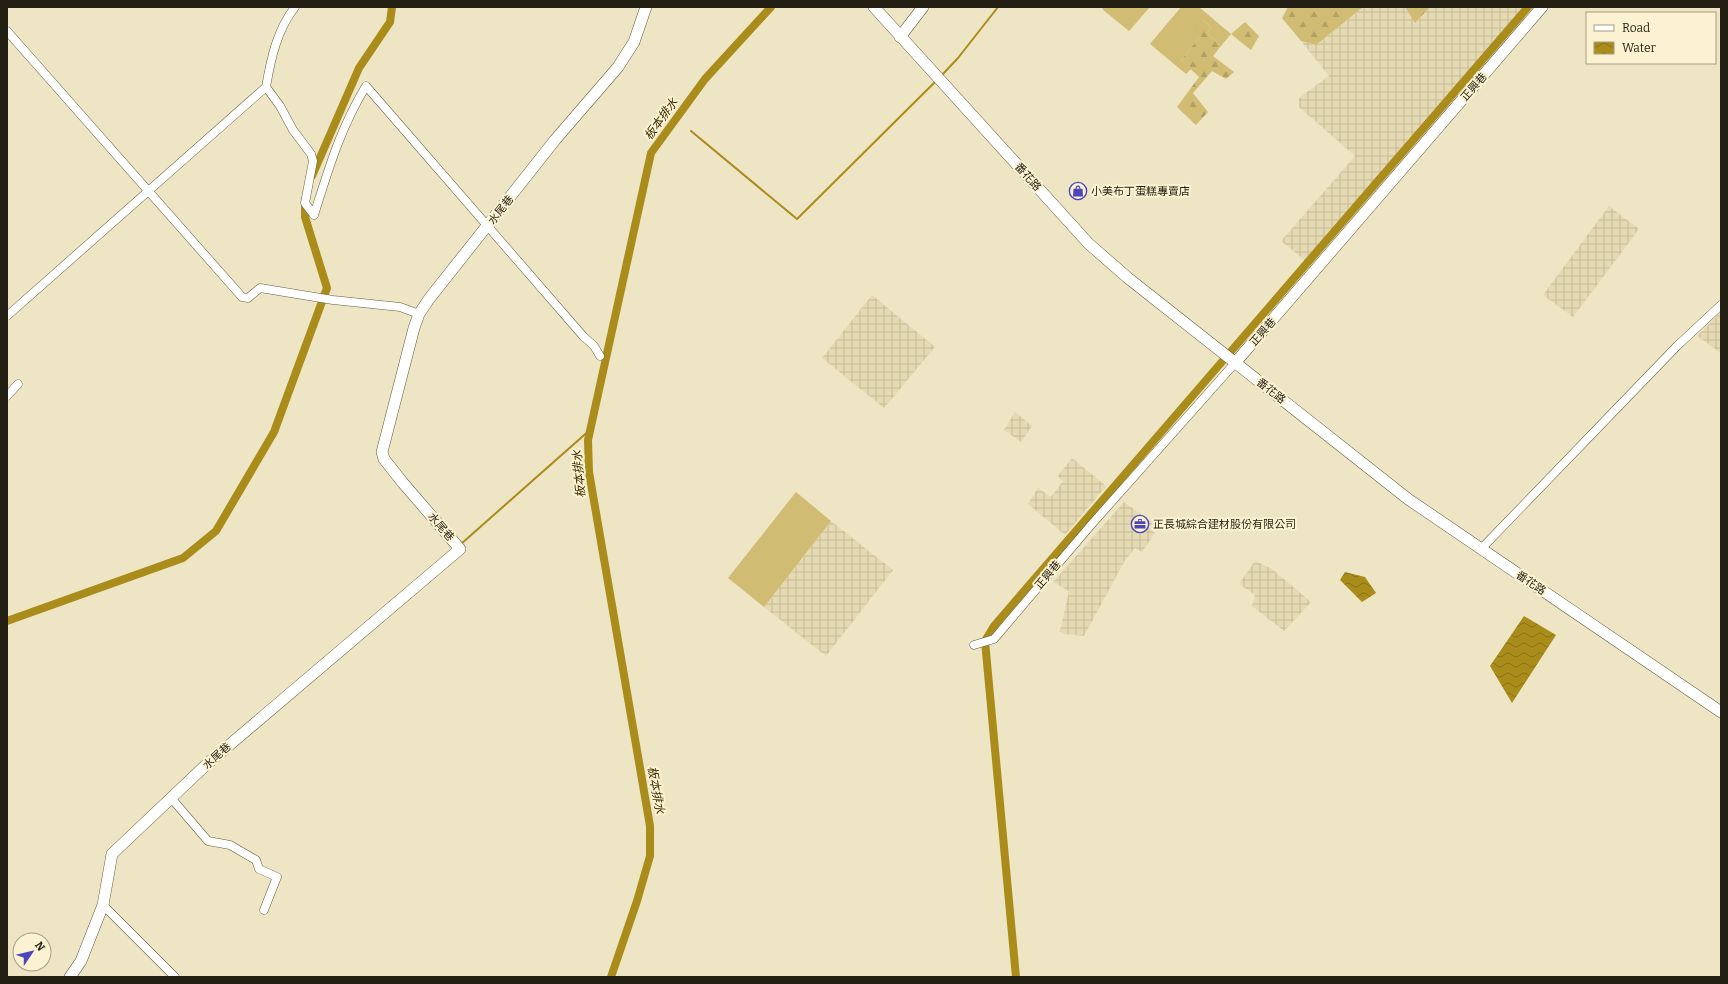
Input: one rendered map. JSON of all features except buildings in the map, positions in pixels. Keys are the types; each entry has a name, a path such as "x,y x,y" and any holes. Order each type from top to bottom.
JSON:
{"street":[{"path":"7,316 266,86 277,38 295,7"},
{"name":"番花路","path":"874,7 1088,244 1128,278 1408,499 1721,712"},
{"path":"900,36 923,7"},
{"name":"正興巷","path":"974,645 994,639 1090,525 1235,363 1542,7"},
{"name":"水尾巷","path":"70,977 81,961 103,905 112,854 208,764 460,549 403,483 384,459 382,452 414,328 419,314 429,299 555,140 618,67 634,42 642,9"},
{"path":"7,31 242,296 248,298 260,288 333,300 400,307 419,314"},
{"path":"266,86 280,106 293,130 312,154 313,161 305,203 314,215 337,142 352,110 366,86 487,227 594,346 600,356"},
{"path":"1481,549 1677,346 1721,305"},
{"path":"7,396 18,384"},
{"path":"172,799 208,841 230,845 256,860 259,869 277,877 264,910"},
{"path":"103,905 175,977"}],"shaded area":[{"path":"1363,7 1405,7 1415,23 1430,7 1530,7 1422,129 1408,139 1400,158 1307,262 1281,241 1355,156 1299,107 1299,98 1329,76 1301,41 1316,45"},
{"path":"1609,206 1639,229 1573,317 1543,295"},
{"path":"872,295 935,347 884,408 822,358"},
{"path":"1721,312 1721,353 1697,336"},
{"path":"1015,412 1032,426 1021,442 1004,430"},
{"path":"1072,458 1106,486 1065,535 1028,504 1038,488 1051,497 1063,481 1058,476"},
{"path":"1124,502 1153,523 1149,527 1155,533 1142,552 1135,548 1124,562 1084,636 1064,634 1060,631 1069,591 1053,582"},
{"path":"831,521 893,570 826,656 764,607"},
{"path":"1255,561 1272,569 1311,602 1284,631 1252,606 1255,595 1239,584"}],"green space":[{"path":"1104,7 1150,7 1129,31 1102,9"},
{"path":"1181,7 1199,7 1231,34 1221,46 1207,33 1211,27 1203,20 1201,35 1181,60 1191,69 1186,74 1150,44"},
{"path":"1288,7 1363,7 1316,45 1301,41 1282,18"},
{"path":"1405,7 1430,7 1415,23"},
{"path":"1203,20 1211,27 1207,33 1221,46 1213,56 1234,72 1226,79 1212,71 1193,93 1208,112 1196,125 1177,107 1199,77 1181,60 1201,35 1194,28"},
{"path":"1245,22 1259,36 1251,50 1231,34"},
{"path":"796,492 831,521 764,607 728,578"}],"water":[{"path":"1345,572 1365,577 1376,593 1362,602 1340,580"},
{"path":"1524,616 1556,635 1512,703 1490,666"}],"waterway":[{"path":"312,176 359,68 390,22 392,7"},
{"name":"板本排水","path":"611,977 637,901 650,856 650,826 589,472 588,440 651,153 705,79 771,7"},
{"path":"942,75 958,58 998,7"},
{"path":"1016,977 985,641 994,626 1528,7"},
{"path":"691,131 797,219 936,81"},
{"path":"7,621 183,558 216,531 274,432 327,288 305,217 305,200"},
{"path":"461,544 591,429"}],"place":[{"name":"小美布丁蛋糕專賣店","path":"1078,191"},
{"name":"正長城綜合建材股份有限公司","path":"1140,524"}]}
